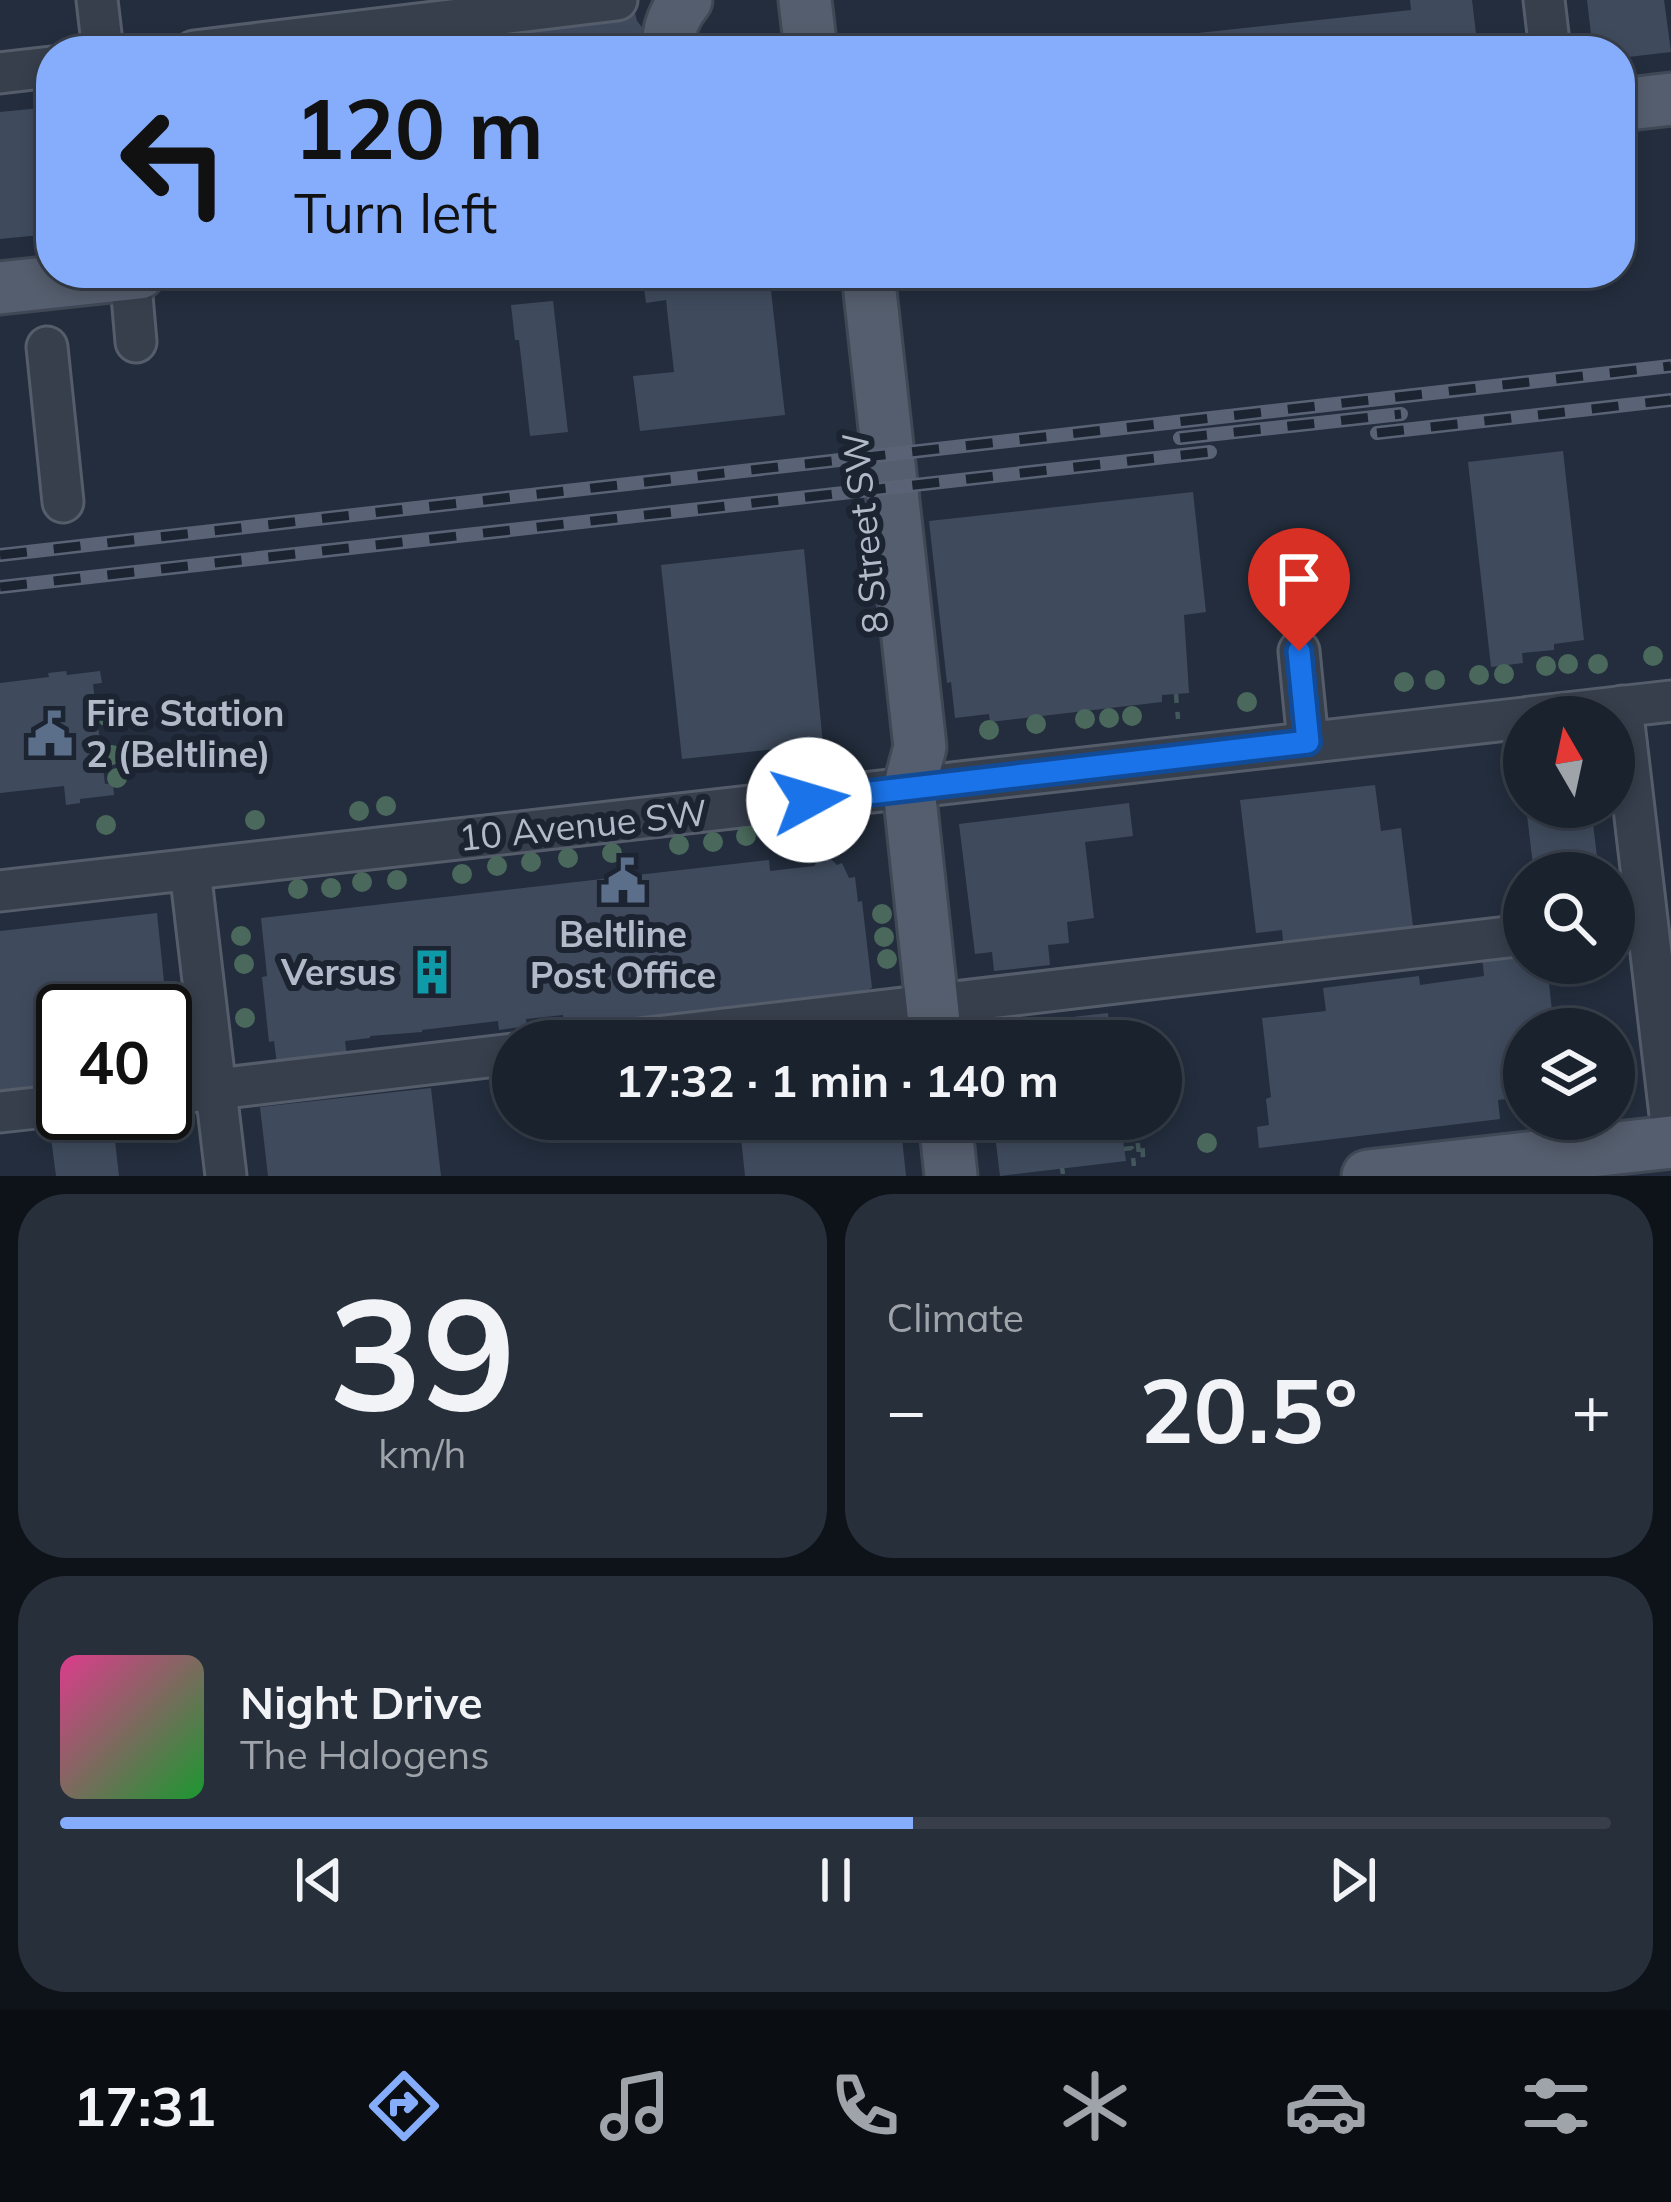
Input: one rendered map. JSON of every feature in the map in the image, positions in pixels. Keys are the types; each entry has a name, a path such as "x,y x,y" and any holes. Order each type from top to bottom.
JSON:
{"main road":[{"path":"670,36 676,12 686,0"},
{"path":"812,11 831,36"},
{"path":"1635,103 1671,99"},
{"path":"0,288 36,284"},
{"name":"8 Street SW","path":"838,288 890,751 909,790 934,1020"},
{"name":"8 Street SW","path":"870,288 920,747 909,790"},
{"path":"947,1140 951,1176"},
{"path":"1368,1176 1671,1142"}],"street":[{"path":"97,0 101,36"},
{"path":"318,36 616,0"},
{"path":"1544,0 1548,36"},
{"path":"0,73 36,69"},
{"path":"134,288 136,342"},
{"path":"47,347 63,502"},
{"path":"1299,651 1308,742"},
{"name":"10 Avenue SW","path":"1635,705 1671,701"},
{"name":"10 Avenue SW","path":"0,891 1503,720"},
{"path":"1635,828 1671,1124"},
{"path":"190,870 226,1176"},
{"path":"954,1020 1503,938"},
{"path":"192,1091 492,1056"},
{"path":"0,1112 36,1108"}],"path":[{"path":"1176,694 1178,718"},
{"path":"1126,1140 1134,1166"},
{"path":"1137,1140 1139,1155 1144,1157 1143,1140"}],"building":[{"path":"1410,0 1472,0 1476,36 1170,36 1411,10"},
{"path":"1587,0 1664,0 1671,52 1635,56 1635,36 1591,36"},
{"path":"635,13 644,36 434,36"},
{"path":"36,108 36,235 0,239 0,112"},
{"path":"644,288 771,288 785,415 640,431 633,376 674,372 666,300 646,303"},
{"path":"553,301 568,432 530,436 511,305"},
{"path":"1563,451 1584,640 1554,644 1554,650 1522,653 1523,663 1491,667 1468,462"},
{"path":"1193,492 1206,612 1184,615 1189,693 1162,695 1162,702 990,722 989,714 955,718 929,521"},
{"path":"804,549 823,744 682,759 661,565"},
{"name":"Fire Station 2 (Beltline)","path":"66,671 67,675 100,671 102,683 93,684 105,784 113,783 114,795 66,805 64,786 0,793 0,683"},
{"path":"1375,785 1381,831 1401,828 1413,926 1371,931 1373,941 1284,952 1282,930 1256,933 1240,800"},
{"path":"1129,803 1133,836 1085,842 1094,918 1067,922 1069,943 1048,945 1050,965 994,971 992,952 975,954 959,824"},
{"path":"1529,828 1594,828 1596,852 1531,852"},
{"path":"827,848 832,851 828,856 837,865 842,863 849,878 855,877 858,902 862,901 872,988 869,997 675,1020 564,1020 563,1015 492,1020 345,1041 347,1057 277,1064 274,1041 269,1042 261,918 769,860 770,871 814,866"},
{"path":"157,913 164,984 36,984 36,1091 0,1094 0,931"},
{"path":"1503,954 1503,984 1549,984 1552,1008 1503,1008 1500,1119 1259,1148 1257,1127 1269,1125 1266,1099 1271,1097 1262,1018 1326,1011 1323,988 1419,976 1420,985 1484,976 1482,956"},
{"path":"1108,1013 1109,1020 1046,1020"},
{"path":"431,1088 441,1176 268,1176 260,1107"},
{"path":"51,1140 115,1140 119,1176 56,1176"},
{"path":"741,1140 902,1140 906,1176 745,1176"},
{"path":"996,1140 1123,1140 1126,1161 1000,1176"}],"railway":[{"path":"0,555 1671,366"},
{"path":"1377,433 1671,400"},
{"path":"1180,438 1401,414"},
{"path":"0,587 1210,452"}],"place":[{"name":"Fire Station 2 (Beltline)","path":"50,734"},
{"name":"Beltline Post Office","path":"623,881"},
{"name":"Versus","path":"432,972"}],"route":[{"path":"809,800 1308,742 1299,651"}]}
